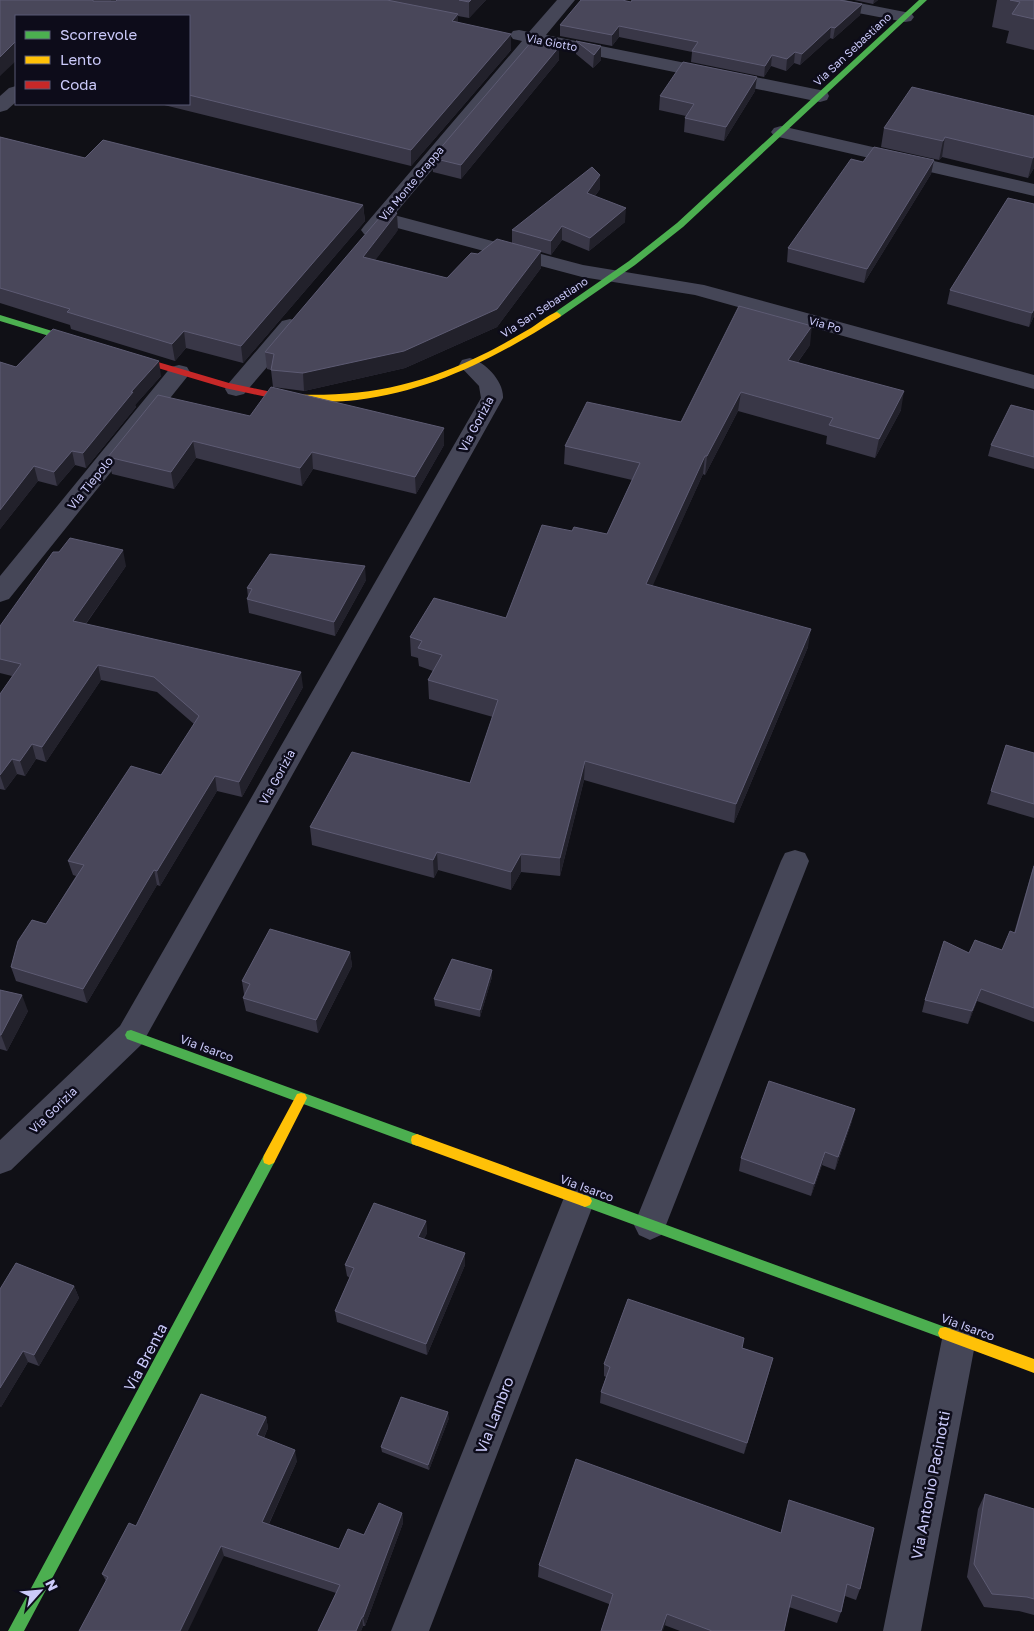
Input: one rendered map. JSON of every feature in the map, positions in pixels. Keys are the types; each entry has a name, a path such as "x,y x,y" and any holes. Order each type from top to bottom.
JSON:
{"street":[{"name":"Via Monte Grappa","path":"357,248 566,0"},
{"path":"816,0 905,17"},
{"name":"Via San Sebastiano","path":"113,352 236,389 291,400 359,398 437,378 470,365 527,335 614,276 664,238 923,0"},
{"name":"Via Giotto","path":"505,33 820,96"},
{"path":"0,106 15,93"},
{"path":"781,132 1034,190"},
{"name":"Via Po","path":"382,218 582,271 697,289 1034,382"},
{"path":"236,389 300,315"},
{"path":"0,318 94,346"},
{"name":"Via Gorizia","path":"0,1160 131,1035 492,398 493,392 490,384 470,365"},
{"name":"Via Tiepolo","path":"0,593 179,372"},
{"path":"650,1226 796,861"},
{"name":"Via Isarco","path":"131,1035 1034,1366"},
{"name":"Via Brenta","path":"16,1631 301,1098"},
{"name":"Via Lambro","path":"410,1631 579,1200"},
{"name":"Via Antonio Pacinotti","path":"902,1631 959,1339"}],"building":[{"path":"0,0 387,0 458,14 452,21 511,34 411,150 190,95 190,15 15,15 15,42 0,57"},
{"path":"581,0 622,0 631,2 632,0 839,0 862,4 835,28 831,27 802,54 795,52 787,59 772,55 765,66 692,51 698,42 619,26 612,35 560,25"},
{"path":"1010,0 1034,0 1034,19 1012,14 1020,2"},
{"path":"532,41 559,47 461,165 432,158"},
{"path":"576,41 601,46 594,55"},
{"path":"683,62 757,77 726,127 685,118 694,104 660,96"},
{"path":"912,87 1034,116 1033,158 945,137 943,141 884,128"},
{"path":"0,137 85,158 103,140 363,205 241,346 184,331 172,344 67,312 70,309 0,288"},
{"path":"874,147 934,160 867,269 788,248 851,159 863,162"},
{"path":"592,167 600,175 587,193 626,208 590,238 562,226 551,241 512,230"},
{"path":"1008,198 1034,204 1034,309 1032,313 950,290"},
{"path":"386,210 397,213 363,257 447,278 471,253 478,254 497,239 541,251 497,309 404,351 303,373 271,370 274,354 265,352"},
{"path":"739,306 812,326 788,360 904,391 879,439 829,425 833,418 741,392 707,456 705,456 646,584 811,629 736,804 585,761 560,858 521,854 511,872 437,852 433,860 310,827 352,752 470,783 498,700 428,680 442,655 418,648 422,641 410,637 434,598 506,618 542,525 572,531 574,527 607,534 640,463 565,446 587,402 681,422"},
{"path":"53,329 159,361 131,392 133,392 83,453 72,451 54,472 34,466 0,510 0,362 16,367"},
{"path":"271,387 444,428 415,477 312,452 300,468 193,441 171,472 108,457 158,395 250,416"},
{"path":"1011,405 1034,411 1034,457 991,445"},
{"path":"70,538 123,550 73,621 301,672 239,782 215,776 157,871 154,870 83,989 11,967 18,941 32,920 46,924 84,865 68,861 131,766 161,775 199,716 154,677 98,665 42,747 32,744 20,761 12,759 0,775 0,694 21,664 0,659 0,626 53,552 59,552"},
{"path":"270,554 365,566 334,622 247,599 252,589 247,588"},
{"path":"1006,745 1034,753 1034,804 991,791"},
{"path":"1034,866 1034,1008 981,989 972,1011 925,1000 944,941 969,953 975,940 1002,950 1010,931 1015,933"},
{"path":"270,929 350,952 316,1020 243,998 250,984 242,981"},
{"path":"452,959 492,970 480,1010 434,999"},
{"path":"0,990 22,995 1,1035 0,1035"},
{"path":"769,1081 855,1109 838,1157 825,1152 814,1184 741,1158"},
{"path":"374,1203 426,1221 418,1237 465,1253 426,1344 335,1311 354,1268 345,1265"},
{"path":"16,1263 74,1286 34,1355 23,1351 0,1388 0,1289"},
{"path":"628,1299 744,1338 742,1348 773,1358 747,1443 601,1392 610,1367 604,1364"},
{"path":"201,1394 266,1417 257,1435 295,1450 262,1522 339,1549 348,1529 364,1535 379,1503 402,1513 356,1631 318,1631 340,1585 221,1546 180,1631 79,1631 108,1577 102,1574 129,1523 136,1526"},
{"path":"401,1397 448,1412 428,1465 381,1447"},
{"path":"576,1459 781,1533 789,1500 874,1528 860,1589 847,1584 841,1612 792,1595 784,1631 712,1631 667,1614 661,1631 601,1631 613,1594 539,1565"},
{"path":"985,1494 1034,1509 1034,1599 992,1594 974,1564"}],"traffic: fast":[{"path":"557,315 632,263 680,225 923,0"},
{"path":"0,318 85,344"},
{"path":"131,1035 417,1140"},
{"path":"16,1631 269,1159"},
{"path":"585,1201 945,1333"}],"traffic: slow":[{"path":"281,397 320,399 357,397 392,391 426,382 492,354 557,315"},
{"path":"269,1159 301,1098"},
{"path":"417,1140 585,1201"},
{"path":"945,1333 1034,1366"}],"traffic: jam":[{"path":"124,355 228,386 281,397"}]}
